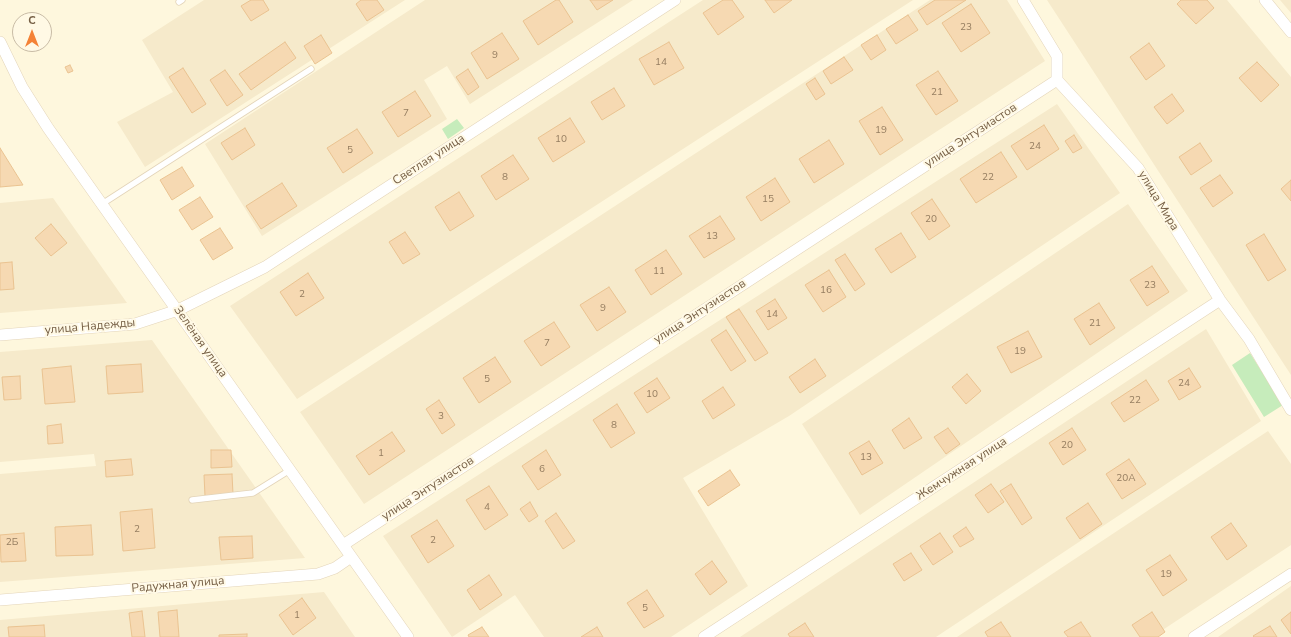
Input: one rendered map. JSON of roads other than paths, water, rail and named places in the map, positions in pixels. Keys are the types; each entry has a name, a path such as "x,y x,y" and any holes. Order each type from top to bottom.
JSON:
{"street":[{"name":"Светлая улица","path":"178,310 265,267 675,0"},
{"path":"1023,0 1057,56 1057,80"},
{"path":"1265,0 1291,32"},
{"name":"Зелёная улица","path":"0,42 22,87 48,128 408,637"},
{"name":"улица Мира","path":"1057,80 1138,168 1220,300 1249,339 1291,410"},
{"name":"улица Энтузиастов","path":"342,545 1057,80"},
{"name":"Жемчужная улица","path":"704,637 1220,300"},
{"name":"улица Надежды","path":"0,335 136,324 178,310"},
{"name":"Радужная улица","path":"0,600 318,574 335,568 351,557"},
{"path":"1194,637 1291,574"}],"lane":[{"path":"102,204 311,69"},
{"path":"192,500 253,493 290,470"}]}
